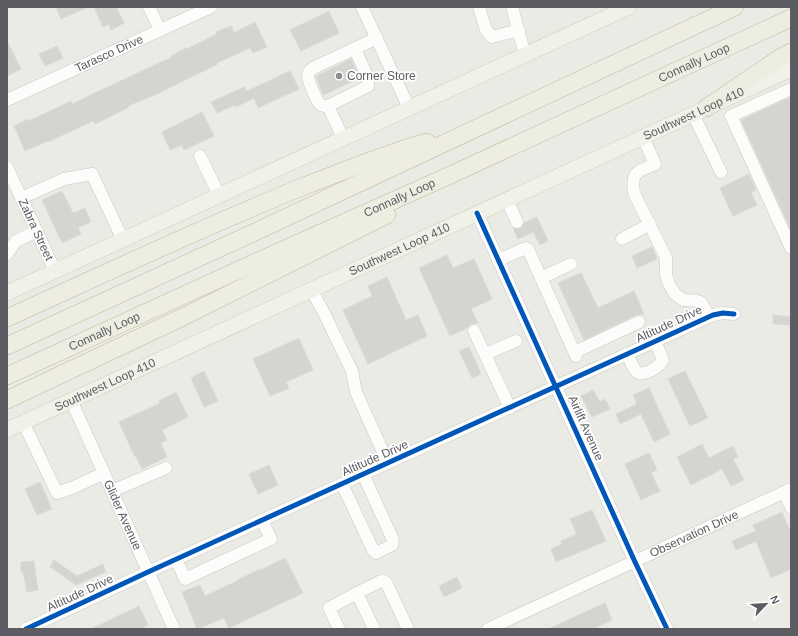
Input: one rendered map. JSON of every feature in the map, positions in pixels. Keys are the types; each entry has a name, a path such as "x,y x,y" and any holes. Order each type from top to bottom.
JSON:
{"highway":[{"path":"7,346 255,232 735,7"},
{"name":"Connally Loop","path":"7,376 267,256 446,177 791,18"},
{"path":"700,111 781,57 791,52"},
{"path":"7,318 172,242 281,196 394,151 478,127"},
{"path":"7,400 185,316 421,198 446,177"}],"main road":[{"path":"7,293 628,7"},
{"name":"Southwest Loop 410","path":"7,430 737,94 789,74"}],"street":[{"path":"149,7 160,30"},
{"name":"Tarasco Drive","path":"7,100 211,7"},
{"path":"362,7 409,108"},
{"path":"479,7 486,30 492,37 519,30"},
{"path":"512,7 525,55"},
{"path":"355,49 368,78 368,86 328,106 324,106 319,103 310,83 308,76 309,72 313,68 377,38"},
{"path":"791,89 732,116 791,248"},
{"path":"737,94 744,110"},
{"path":"328,106 343,138"},
{"path":"700,111 721,172"},
{"path":"643,137 655,164 636,172 633,177 634,193 666,258 666,275 675,294 683,300 699,300 709,317"},
{"path":"200,156 219,195"},
{"name":"Zabra Street","path":"7,167 55,271"},
{"path":"21,198 64,179 92,174 123,240"},
{"path":"507,200 518,222"},
{"name":"Airlift Avenue","path":"477,213 635,562 667,629"},
{"path":"622,239 650,224"},
{"path":"7,254 16,241 37,231"},
{"path":"498,260 526,248 528,249 575,354 639,322"},
{"path":"541,278 571,264"},
{"path":"311,290 324,312 352,371 356,392 388,463"},
{"name":"Altitude Drive","path":"26,629 655,341 709,317 723,313 734,314"},
{"path":"474,332 510,408"},
{"path":"485,354 516,341"},
{"path":"627,354 636,371 641,373 652,370 660,365 663,360 655,341"},
{"name":"Glider Avenue","path":"71,400 174,629"},
{"path":"23,422 57,493 104,473"},
{"path":"112,492 166,468"},
{"path":"342,484 373,550 376,553 392,545 393,540 363,474"},
{"path":"788,491 791,507"},
{"name":"Observation Drive","path":"488,629 788,491"},
{"path":"176,559 185,579 271,539 262,520"},
{"path":"339,629 329,608 381,581 386,582 408,629"},
{"path":"357,593 374,629"}],"building":[{"path":"56,7 88,7 61,19"},
{"path":"94,7 116,7 124,23 111,30 109,24 103,27"},
{"path":"329,11 339,33 301,51 290,30"},
{"path":"255,22 267,47 253,53 250,48 159,93 128,106 129,107 95,124 93,121 25,151 14,126 28,119 29,121 71,101 72,104 172,57 171,56 186,48 187,49 217,34 216,32 231,26 234,33"},
{"path":"7,41 21,69 7,76"},
{"path":"57,46 63,58 45,66 39,54"},
{"name":"Corner Store","path":"351,59 360,78 323,95 316,76"},
{"path":"290,71 299,89 258,108 254,98 236,107 235,105 217,113 211,102 244,87 247,91"},
{"path":"791,97 791,230 741,120"},
{"path":"202,112 214,136 184,150 182,145 170,150 162,132"},
{"path":"749,174 756,190 751,192 757,205 733,216 720,188"},
{"path":"62,191 73,213 85,208 91,222 78,228 81,234 62,243 42,200"},
{"path":"537,217 548,241 540,245 533,232 518,239 513,228 520,229 524,223"},
{"path":"652,247 657,259 637,268 632,256"},
{"path":"447,255 453,268 474,259 492,299 471,309 478,323 471,324 467,328 450,336 419,268"},
{"path":"581,273 598,308 634,291 644,314 636,315 584,340 558,283"},
{"path":"387,277 406,320 418,315 427,336 368,364 343,310 372,296 368,286"},
{"path":"773,315 791,317 791,325 773,324"},
{"path":"299,338 313,370 286,382 289,388 270,396 253,359"},
{"path":"469,347 481,374 472,378 459,351"},
{"path":"204,371 218,401 204,407 191,378"},
{"path":"685,371 708,418 690,426 668,379"},
{"path":"649,388 670,434 654,442 641,414 620,424 616,414 637,404 633,395"},
{"path":"593,390 600,402 605,399 610,409 592,417 581,396"},
{"path":"176,392 188,417 162,430 167,440 161,443 167,457 142,469 119,422 160,403 159,401"},
{"path":"702,444 709,458 733,446 738,457 733,459 744,480 731,486 722,469 691,485 677,457"},
{"path":"649,453 657,470 651,473 660,491 641,500 625,464"},
{"path":"269,465 278,485 258,494 249,474"},
{"path":"40,482 52,509 37,515 25,489"},
{"path":"592,510 606,541 556,562 551,549 562,544 561,541 577,534 570,519"},
{"path":"782,512 791,533 791,569 771,578 756,541 736,550 732,541 756,531 753,525"},
{"path":"285,558 303,593 229,628 224,618 197,629 182,592 200,585 205,596"},
{"path":"54,560 77,576 103,564 106,572 76,585 50,567"},
{"path":"34,561 38,590 27,592 23,572 21,572 21,562"},
{"path":"457,577 462,588 444,597 439,586"},
{"path":"605,603 612,620 593,629 548,629"},
{"path":"139,606 148,625 139,629 91,629"}],"cycle path":[{"path":"477,213 635,562 667,629"},
{"path":"26,629 713,315 723,313 734,314"}],"place":[{"name":"Corner Store","path":"339,76"}]}
